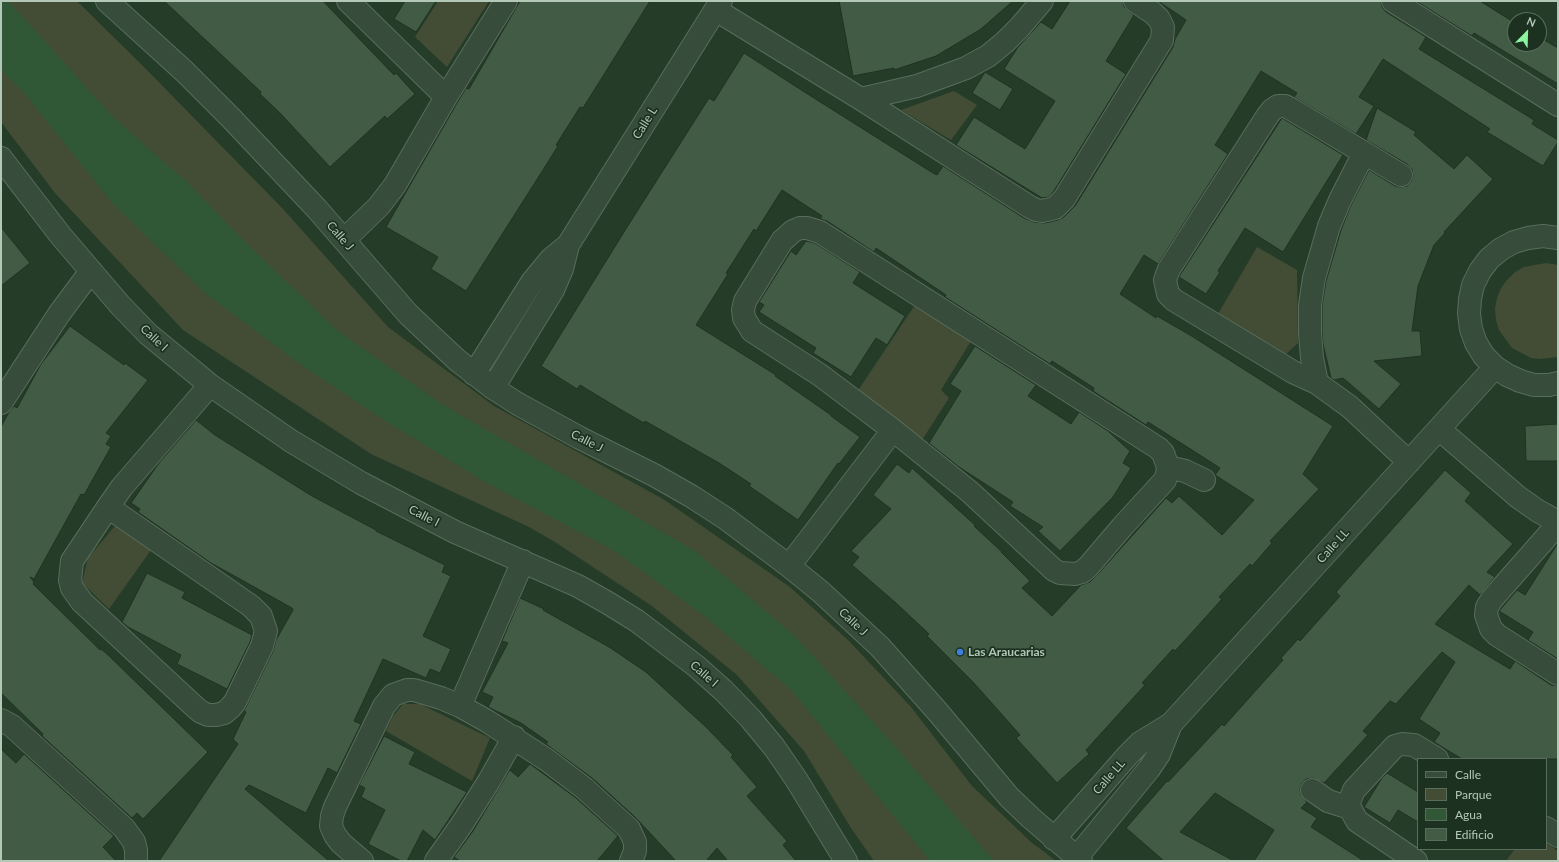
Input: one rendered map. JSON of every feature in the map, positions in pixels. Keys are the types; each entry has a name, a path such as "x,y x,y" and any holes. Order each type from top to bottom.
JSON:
{"street":[{"name":"Calle J","path":"107,1 184,71 230,117 344,240 408,314 457,360 493,388 556,425 648,472 690,496 725,518 789,566 826,597 880,648 938,711 1009,797 1054,839 1079,859"},
{"path":"348,1 446,97"},
{"path":"344,240 379,206 392,189 446,97 506,1"},
{"path":"861,99 917,86 966,68 988,56 1005,42 1042,1"},
{"path":"718,6 1036,210 1042,211 1055,208 1064,199 1162,40 1163,27 1159,19 1153,12 1135,1"},
{"path":"1393,1 1558,105"},
{"name":"Calle L","path":"493,388 554,290 562,269 568,245 718,6"},
{"path":"1401,175 1291,109 1285,106 1278,106 1272,110 1169,269 1165,280 1168,294 1174,300 1293,372 1317,383 1350,407 1409,462"},
{"path":"1317,383 1312,358 1310,332 1310,305 1314,278 1320,252 1329,226 1340,200 1364,153"},
{"name":"Calle I","path":"1,158 56,230 120,304 148,334 210,385 292,441 361,482 455,532 578,586 637,621 691,662 724,691 750,718 774,747 796,779 846,861"},
{"path":"800,228 807,228 820,232 1158,448 1163,453 1168,467 1167,474 1161,486 1122,527 1088,568 1075,574 1068,575 1060,573 1054,570 970,492 893,430 820,375 757,336 747,325 744,318 743,310 745,301 782,241 793,231 800,228"},
{"path":"1558,238 1544,236 1514,242 1501,249 1489,259 1480,271 1473,285 1469,314 1471,329 1476,343 1484,356 1495,367 1520,381 1549,385 1558,383"},
{"name":"Calle L","path":"474,374 532,282 551,259 568,245"},
{"path":"1,403 59,314 91,271"},
{"name":"Calle LL","path":"1054,839 1140,743 1171,724 1495,367"},
{"path":"108,507 251,606 261,616 266,631 262,646 235,702 224,713 216,715 201,712 82,602 72,588 70,575 72,561 108,507 122,487 210,385"},
{"path":"1439,429 1518,497 1558,523 1492,599 1487,606 1486,615 1491,629 1497,634 1558,674"},
{"path":"789,566 893,430"},
{"path":"1168,467 1184,471 1204,480"},
{"path":"460,706 523,561"},
{"path":"362,861 335,836 331,826 332,816 384,706 393,695 407,690 414,690 441,698 460,706 514,737 584,788 629,829 635,842 635,851 631,861"},
{"path":"1,720 12,726 124,828 134,842 136,861"},
{"name":"Calle LL","path":"1079,859 1149,769 1159,754 1171,724"},
{"path":"436,861 466,818 514,737"},
{"path":"1416,861 1357,821 1350,808 1349,802 1354,790 1396,746 1402,744 1414,745 1436,758"},
{"path":"1312,790 1328,800 1350,808"},
{"path":"1547,829 1558,836"}],"green space":[{"path":"1,1 76,1 80,4 284,210 388,327 494,406 663,499 790,587 850,642 911,707 972,786 1031,842 1056,861 874,861 851,828 804,751 737,675 652,606 555,542 529,527 371,454 183,330 55,193 1,122"},
{"path":"438,1 489,1 447,67 415,37"},
{"path":"954,91 977,105 951,140 901,110"},
{"path":"1257,247 1297,270 1298,343 1286,354 1218,314"},
{"path":"1546,263 1558,265 1558,357 1541,359 1531,358 1512,348 1499,330 1495,309 1501,288 1515,272 1524,267"},
{"path":"915,305 971,341 941,390 949,398 922,440 857,392"},
{"path":"115,526 151,550 109,609 82,583 88,558"},
{"path":"403,704 420,704 490,738 472,781 386,731 393,716"},
{"path":"1547,844 1558,851 1558,861 1506,861 1514,850 1547,850"}],"water":[{"path":"1,1 7,1 11,4 113,117 188,183 244,241 338,331 440,403 695,551 796,637 892,743 994,861 930,861 792,691 707,618 613,550 485,482 384,420 300,364 205,293 114,205 24,93 1,70"}],"building":[{"path":"164,1 323,1 394,75 396,73 415,94 387,119 385,116 330,167 280,113 260,94 261,92"},
{"path":"405,1 436,1 416,32 394,19"},
{"path":"520,1 650,1 583,108 580,107 556,145 558,146 466,291 431,269 438,257 386,227 457,103 466,88 469,89"},
{"path":"839,1 1013,1 981,29 936,56 894,70 894,68 853,76"},
{"path":"1070,1 1123,1 1124,7 1134,15 1106,61 1126,74 1054,191 1049,197 1042,198 956,145 974,117 1025,149 1055,101 1004,69 1018,47 1041,22 1052,29"},
{"path":"1158,1 1381,1 1382,7 1386,12 1426,37 1419,49 1534,120 1532,124 1558,140 1558,142 1543,166 1487,132 1490,129 1383,59 1359,97 1374,106 1356,134 1294,97 1297,93 1261,71 1215,145 1228,154 1158,264 1144,255 1120,294 1156,318 1157,316 1190,335 1333,426 1303,474 1319,489 1270,541 1272,543 1252,566 1250,564 1219,597 1222,599 1196,628 1175,651 1173,649 1142,683 1145,685 1086,750 1089,754 1057,783 1016,738 1020,735 973,682 927,636 929,634 852,565 859,557 851,551 891,509 873,495 897,464 909,473 912,468 975,525 974,526 1030,581 1022,588 1052,616 1081,585 1090,582 1097,575 1166,498 1172,503 1179,496 1222,535 1254,500 1215,475 1220,468 1148,422 1146,425 1093,391 1094,388 1052,361 1050,364 945,297 946,295 876,248 874,252 827,221 820,219 822,216 782,190 756,231 754,229 726,273 728,274 696,325 776,375 775,376 860,437 839,464 838,463 798,520 749,486 751,484 719,463 645,421 644,423 580,385 577,389 541,366 709,98 714,101 744,53 933,173 937,175 943,166 1024,218 1034,222 1045,223 1064,217 1075,206 1173,47 1175,39 1186,20"},
{"path":"1416,1 1480,1 1507,18 1507,52 1547,52 1547,42 1558,48 1558,84 1474,33 1472,36"},
{"path":"985,72 1013,89 1000,110 972,93"},
{"path":"1377,108 1416,132 1414,135 1454,169 1467,155 1493,179 1444,232 1445,233 1434,245 1418,286 1412,331 1420,331 1422,356 1374,361 1401,384 1379,409 1343,378 1334,380 1331,378 1323,344 1322,332 1322,306 1326,281 1341,230 1351,205 1369,170 1395,186 1400,187 1407,186 1411,182 1413,176 1412,169 1407,164 1366,140"},
{"path":"1282,118 1343,155 1283,252 1245,228 1218,271 1220,272 1206,294 1179,277"},
{"path":"1,227 30,263 1,286"},
{"path":"806,241 815,243 860,272 853,283 905,316 887,345 876,338 851,377 813,353 816,348 759,312 764,305 759,302 791,251 796,255"},
{"path":"70,326 124,365 125,363 148,380 106,433 111,436 106,444 111,447 84,495 81,494 34,579 30,577 34,582 33,584 100,650 101,649 106,653 208,752 143,819 137,813 132,818 42,736 43,734 1,693 1,427 14,406 17,408 41,364"},
{"path":"975,346 1036,385 1028,396 1071,424 1079,412 1108,431 1130,451 1123,463 1131,468 1113,497 1060,551 1038,531 1043,527 1010,506 1013,502 959,467 929,443 961,391 950,384"},
{"path":"196,420 215,435 312,496 376,531 445,565 442,572 451,576 423,636 451,649 440,673 430,669 426,678 383,659 354,721 361,724 337,773 328,768 306,813 249,785 245,789 329,861 159,861 238,744 233,739 246,712 244,711 273,651 276,640 293,610 292,608 211,563 138,512 140,509 131,503 159,463"},
{"path":"1558,424 1558,461 1526,461 1525,426"},
{"path":"1445,470 1471,493 1465,501 1513,544 1487,572 1495,577 1480,595 1469,585 1435,624 1510,669 1515,661 1551,685 1558,686 1558,759 1460,758 1434,742 1440,733 1419,719 1455,662 1442,652 1396,704 1390,701 1363,731 1368,735 1324,783 1313,778 1306,779 1302,783 1300,789 1301,795 1307,802 1301,808 1317,818 1311,827 1364,861 1254,861 1274,830 1215,793 1180,832 1234,861 1164,861 1126,828 1167,781 1168,782 1222,724 1224,726 1283,660 1281,658 1298,639 1300,641 1340,596 1336,592"},
{"path":"1558,543 1558,659 1528,640 1533,632 1499,611 1517,590 1525,595"},
{"path":"147,573 185,592 182,598 252,635 227,689 177,664 181,655 128,627 122,622"},
{"path":"520,598 544,609 543,610 609,647 646,672 707,728 733,755 731,757 757,787 747,796 787,841 783,845 796,861 728,861 717,848 706,861 676,861 635,817 592,778 546,744 548,742 521,723 488,707 493,697 482,692 508,643 502,641"},
{"path":"384,736 415,752 409,764 467,792 435,840 423,830 407,861 401,861 368,844 385,810 361,797 365,788 359,785"},
{"path":"1,749 16,763 24,754 114,836 103,847 116,861 1,861"},
{"path":"530,764 576,798 618,836 597,861 460,861 454,857 473,831 509,771 510,770 518,777"},
{"path":"1387,773 1417,791 1417,821 1398,810 1390,823 1364,807 1382,778"}],"place":[{"name":"Las Araucarias","path":"960,652"}]}
